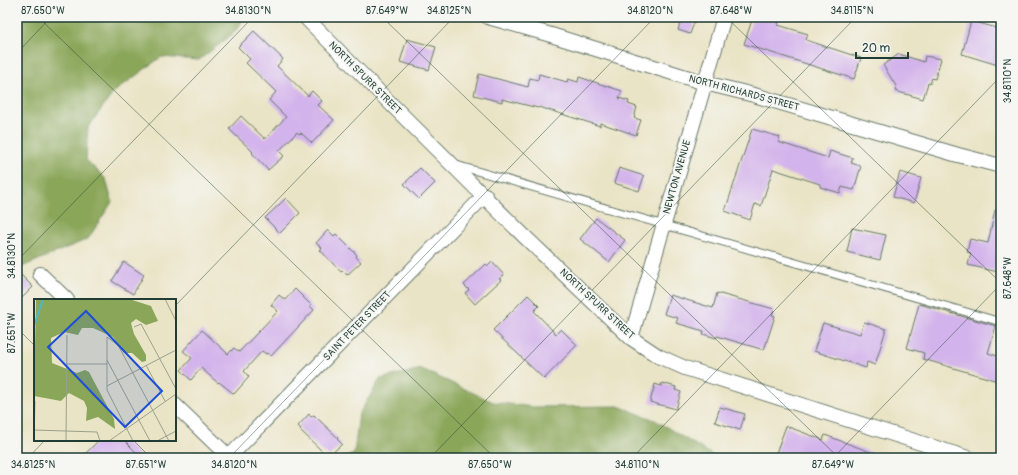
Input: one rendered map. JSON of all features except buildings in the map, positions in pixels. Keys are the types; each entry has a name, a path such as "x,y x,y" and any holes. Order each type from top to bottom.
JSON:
{"street":[{"name":"NORTH RICHARDS STREET","path":"488,17 704,83 754,95 958,155 1001,166"},
{"name":"NEWTON AVENUE","path":"631,338 724,17"},
{"name":"NORTH SPURR STREET","path":"308,18 389,102 485,195 524,236 631,338 658,356 685,368 968,458"},
{"name":"SAINT PETER STREET","path":"229,457 485,195"},
{"path":"40,274 66,299"},
{"path":"176,406 229,457"}],"lane":[{"path":"995,17 1001,19"},
{"path":"452,164 1001,322"}],"green space":[{"path":"17,17 245,17 234,33 199,60 161,57 114,92 88,127 86,160 106,179 112,202 88,239 17,269"},
{"path":"421,369 493,402 533,407 618,406 655,420 717,458 343,458 354,454 359,414 380,379"}]}
